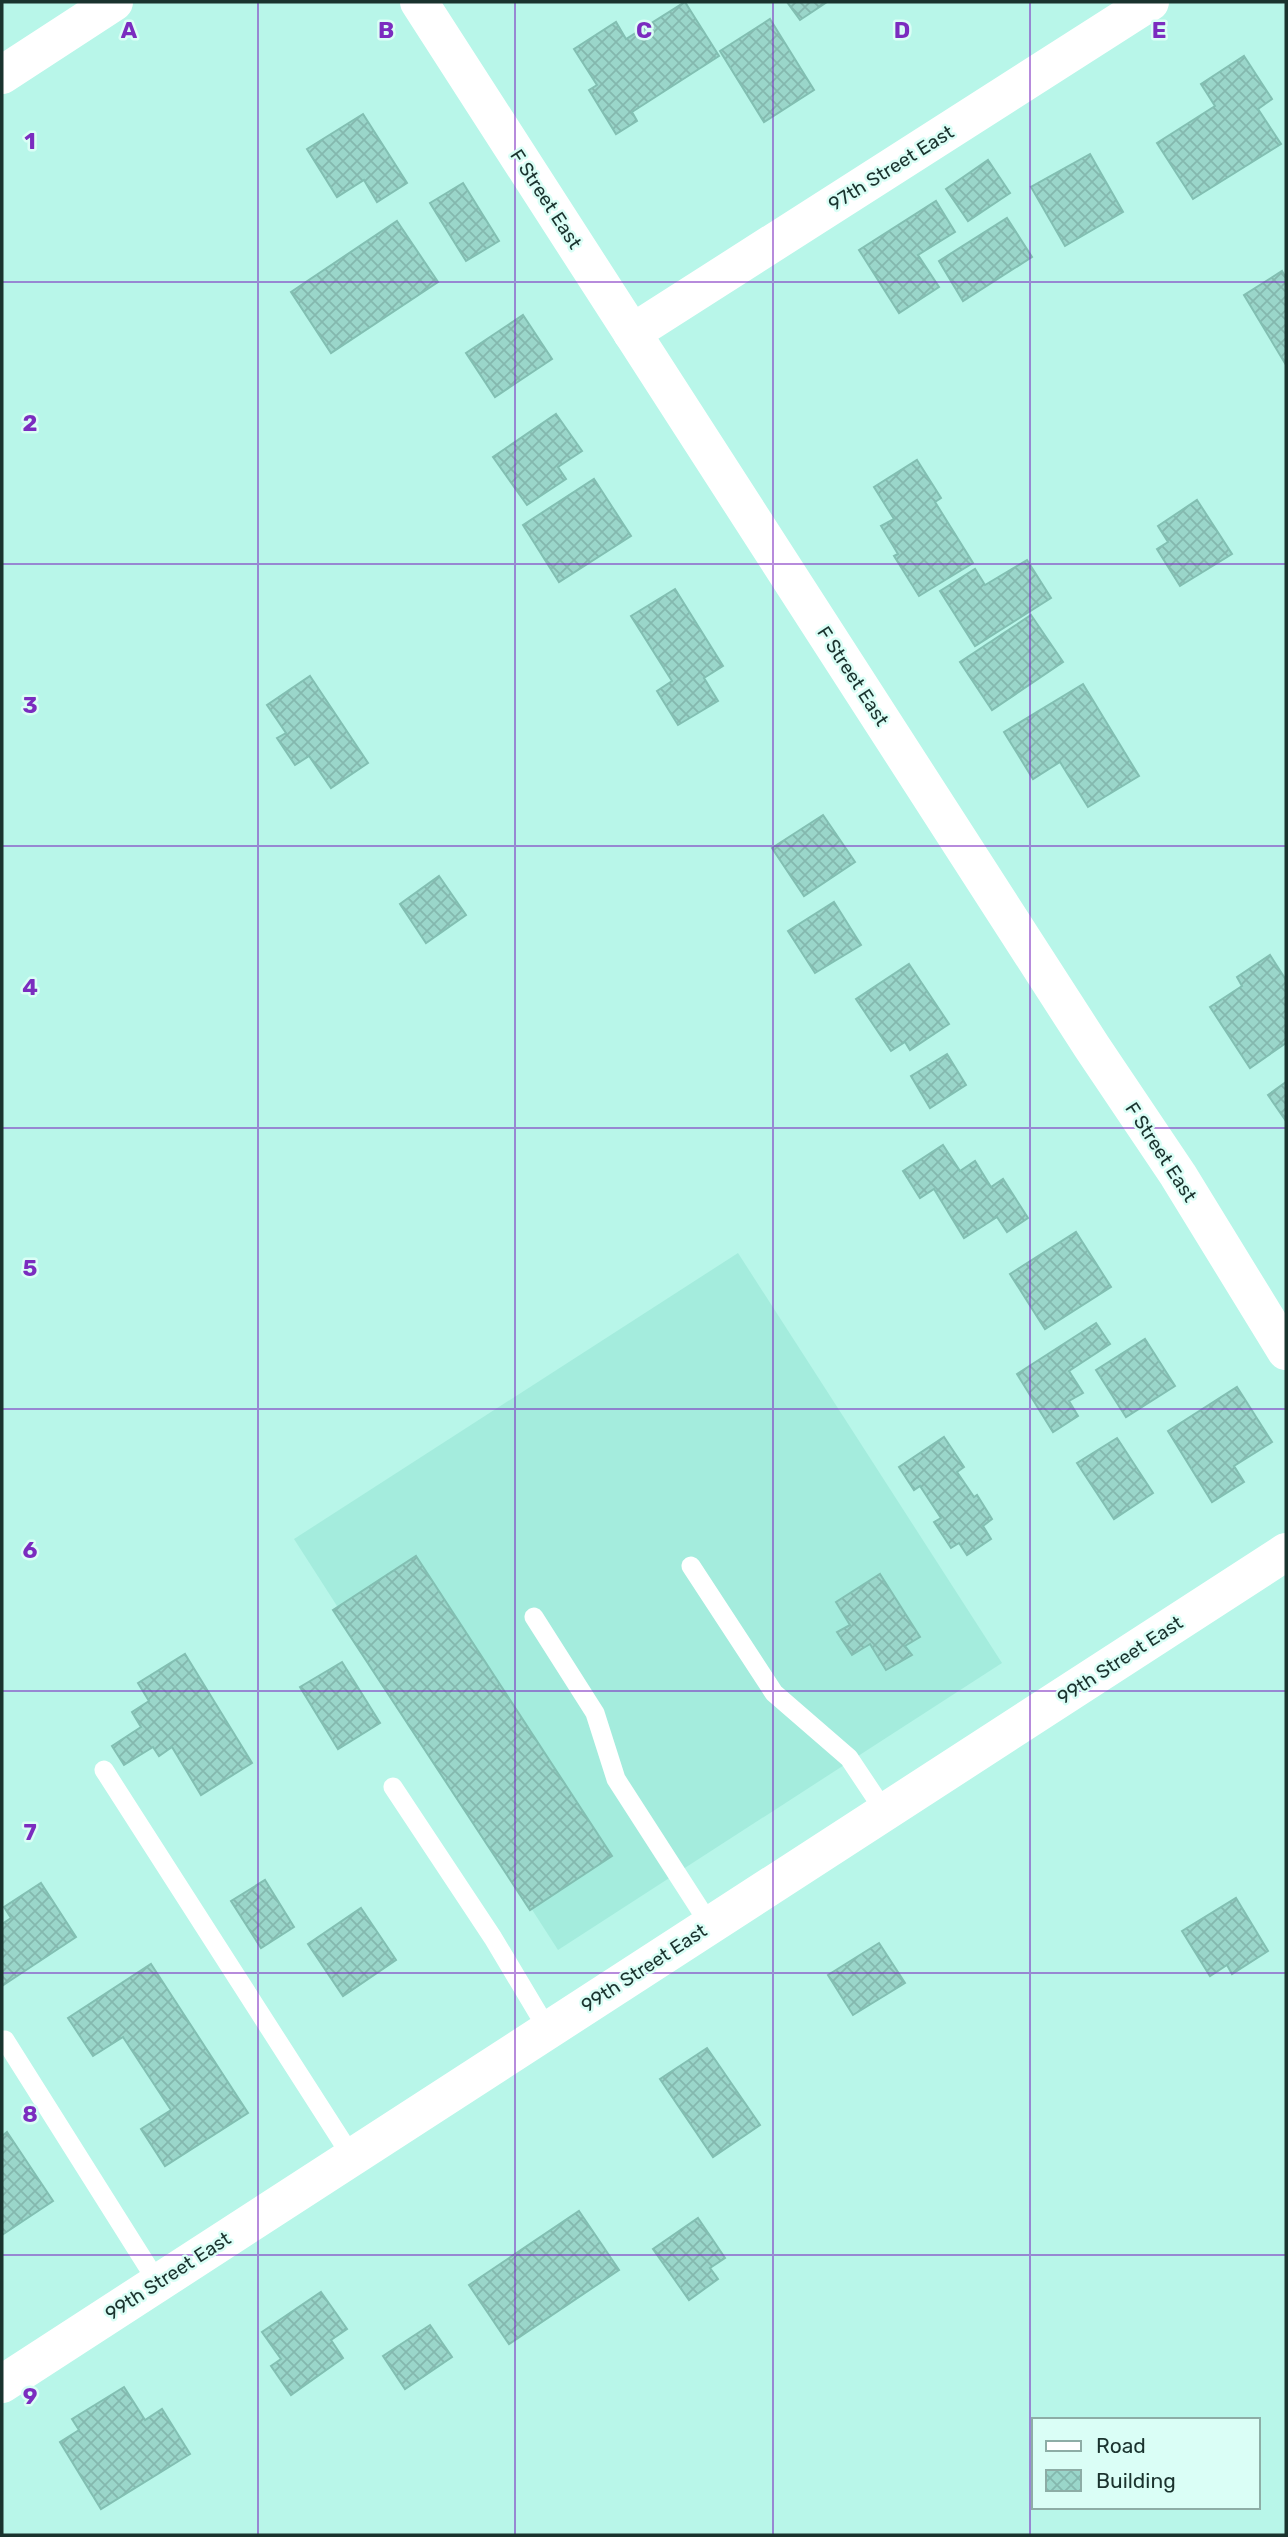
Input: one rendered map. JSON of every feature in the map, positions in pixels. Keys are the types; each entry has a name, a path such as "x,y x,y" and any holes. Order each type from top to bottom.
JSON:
{"street":[{"path":"2,75 114,2"},
{"name":"F Street East","path":"419,2 1092,1047 1178,1174 1286,1350"},
{"name":"97th Street East","path":"632,333 1150,2"},
{"name":"99th Street East","path":"2,2384 1286,1552"}],"lane":[{"path":"691,1566 774,1693 849,1758 885,1812"},
{"path":"534,1617 595,1713 617,1779 710,1926"},
{"path":"104,1770 352,2157"},
{"path":"393,1787 494,1938 548,2030"},
{"path":"5,2040 158,2283"}],"shaded area":[{"path":"738,1253 1002,1663 558,1950 294,1539"}],"building":[{"path":"685,2 719,56 632,112 637,121 616,134 589,90 597,85 574,49 616,22 626,39"},
{"path":"787,2 827,2 800,20"},
{"path":"770,19 814,90 764,122 720,51"},
{"path":"1244,56 1272,99 1258,109 1281,144 1193,199 1157,143 1215,106 1201,84"},
{"path":"363,114 407,183 377,202 364,180 337,197 307,149"},
{"path":"1090,154 1123,212 1065,246 1031,187"},
{"path":"988,160 1010,193 968,221 946,189"},
{"path":"463,183 499,241 466,261 430,203"},
{"path":"936,201 955,232 918,255 939,287 899,313 859,250"},
{"path":"1007,218 1032,257 963,301 939,261"},
{"path":"397,221 438,282 331,353 291,292"},
{"path":"1282,271 1286,278 1286,365 1244,295"},
{"path":"523,315 552,359 495,397 466,353"},
{"path":"556,414 582,451 558,467 566,479 527,505 493,457"},
{"path":"917,460 941,498 935,502 973,563 919,596 894,556 898,554 881,526 894,519 874,487"},
{"path":"594,479 631,536 559,582 523,525"},
{"path":"1197,500 1232,554 1180,586 1157,549 1168,542 1158,526"},
{"path":"1027,560 1051,598 975,646 940,591 975,569 985,585"},
{"path":"675,589 723,666 704,678 718,701 678,725 657,691 672,681 631,616"},
{"path":"1031,615 1063,662 992,710 960,662"},
{"path":"310,676 368,763 331,788 309,756 295,765 277,738 286,733 267,705"},
{"path":"1083,684 1139,776 1088,807 1060,762 1033,779 1004,732"},
{"path":"823,815 855,862 804,896 772,848"},
{"path":"439,876 466,915 426,943 400,904"},
{"path":"834,902 861,945 815,973 788,931"},
{"path":"1270,955 1286,980 1286,1043 1250,1068 1210,1007 1242,986 1237,977"},
{"path":"909,964 949,1024 910,1050 905,1042 891,1051 856,999"},
{"path":"947,1054 966,1085 930,1108 911,1076"},
{"path":"1286,1082 1286,1121 1268,1095"},
{"path":"943,1145 960,1171 975,1161 991,1187 1003,1179 1028,1218 1007,1232 997,1217 964,1238 934,1189 920,1198 903,1171"},
{"path":"1076,1232 1111,1287 1045,1329 1010,1274"},
{"path":"1096,1323 1110,1344 1069,1371 1083,1393 1069,1401 1078,1416 1053,1432 1017,1374"},
{"path":"1145,1339 1175,1386 1126,1417 1096,1370"},
{"path":"1237,1387 1272,1442 1234,1466 1244,1482 1212,1502 1168,1431"},
{"path":"944,1437 964,1467 957,1472 974,1497 977,1495 992,1519 983,1526 991,1539 967,1555 959,1543 951,1548 934,1522 941,1518 920,1486 914,1490 899,1467"},
{"path":"1117,1438 1153,1493 1114,1519 1077,1463"},
{"path":"416,1556 612,1856 530,1910 333,1610"},
{"path":"880,1574 920,1637 905,1646 912,1655 886,1670 870,1644 852,1655 837,1632 850,1625 836,1602"},
{"path":"185,1654 252,1763 201,1795 172,1747 159,1756 153,1747 124,1765 112,1746 141,1727 132,1712 149,1701 138,1683"},
{"path":"342,1662 380,1723 338,1749 300,1687"},
{"path":"265,1880 294,1927 261,1948 231,1901"},
{"path":"41,1883 76,1937 2,1986 2,1924 11,1918 4,1907"},
{"path":"1236,1898 1268,1951 1232,1974 1227,1965 1210,1976 1182,1931"},
{"path":"361,1908 396,1960 343,1996 308,1944"},
{"path":"879,1943 905,1983 853,2015 828,1975"},
{"path":"151,1964 248,2113 165,2166 141,2129 171,2110 123,2037 93,2056 68,2018"},
{"path":"707,2048 760,2125 713,2157 660,2079"},
{"path":"7,2132 53,2201 2,2235 2,2136"},
{"path":"579,2211 619,2270 509,2344 469,2285"},
{"path":"698,2218 725,2258 710,2268 718,2279 689,2300 653,2249"},
{"path":"321,2292 347,2329 331,2340 343,2358 291,2395 271,2366 281,2359 262,2332"},
{"path":"430,2325 452,2357 405,2389 383,2356"},
{"path":"124,2387 145,2420 162,2409 190,2454 101,2509 60,2442 79,2430 72,2419"}]}
